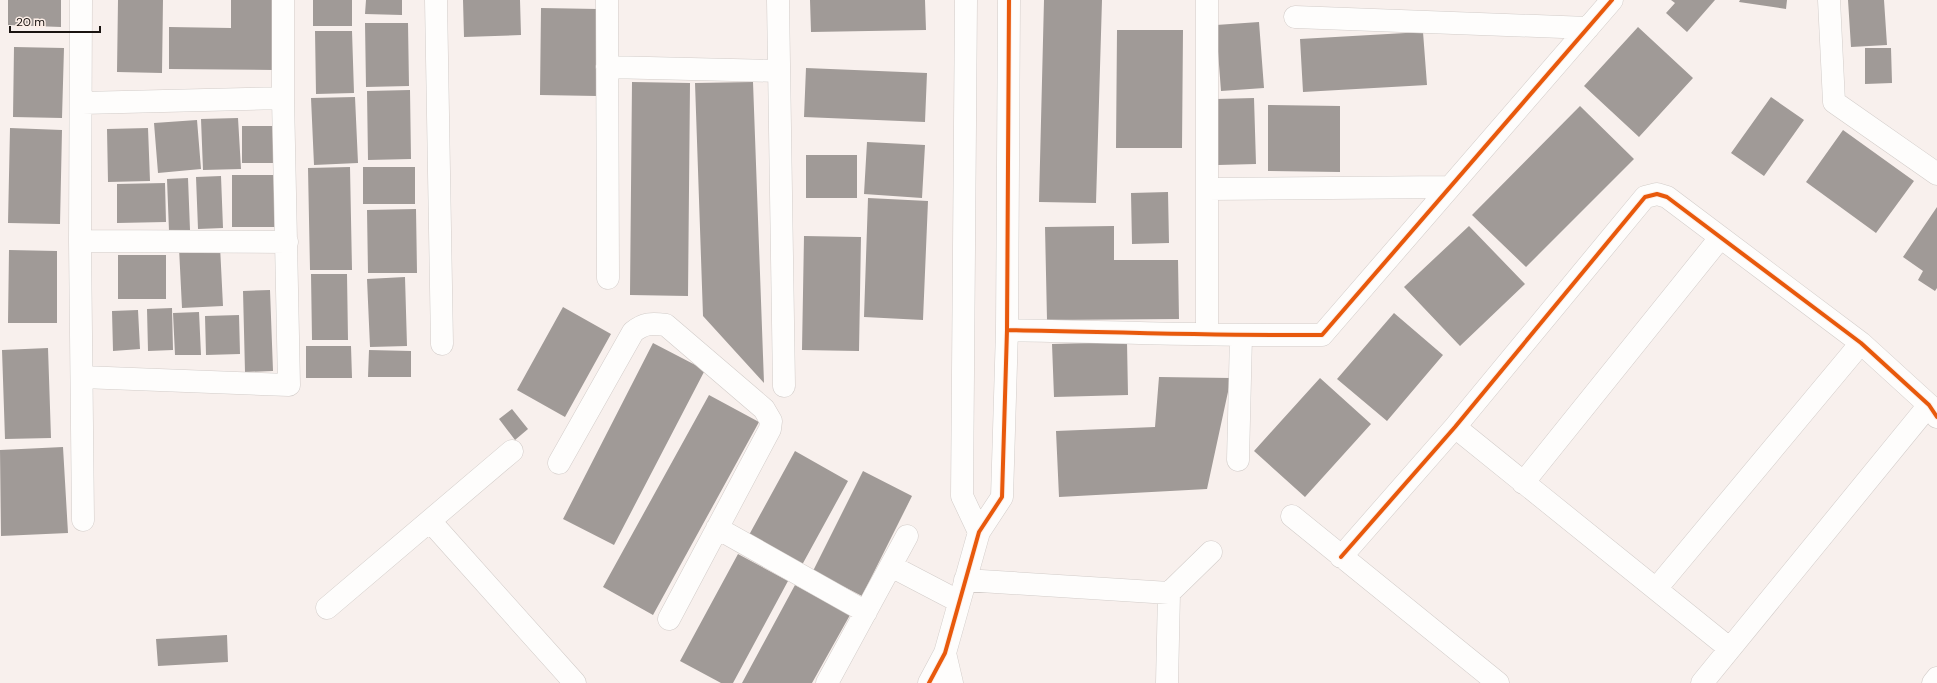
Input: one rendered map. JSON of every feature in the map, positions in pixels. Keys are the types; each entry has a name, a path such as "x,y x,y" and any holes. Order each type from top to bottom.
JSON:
{"street":[{"path":"81,0 82,103 80,241 83,520"},
{"path":"82,377 289,385 283,98 283,0"},
{"path":"436,0 442,344"},
{"path":"607,0 608,278"},
{"path":"778,0 784,386"},
{"path":"966,0 962,496 979,532"},
{"path":"929,683 945,653 958,601 979,532 1002,497 1007,330 1008,0"},
{"path":"1207,333 1208,0"},
{"path":"1007,330 1207,333 1241,336 1322,335 1612,0"},
{"path":"1828,0 1834,102 1937,174"},
{"path":"1295,17 1588,28"},
{"path":"607,67 779,71"},
{"path":"82,103 283,98"},
{"path":"1207,189 1450,187"},
{"path":"1341,557 1455,427 1645,197 1657,194 1667,197 1861,343 1933,411 1730,648 1702,683"},
{"path":"1523,483 1720,238"},
{"path":"80,241 287,242"},
{"path":"559,462 633,332 642,325 655,323 666,325 764,409 770,421 770,429 668,619"},
{"path":"1238,460 1241,336"},
{"path":"1656,589 1861,343"},
{"path":"1455,427 1730,648"},
{"path":"327,608 512,451"},
{"path":"1292,516 1498,683"},
{"path":"430,521 574,683"},
{"path":"717,528 866,612"},
{"path":"827,683 908,536"},
{"path":"1168,683 1169,594 1211,552"},
{"path":"891,566 958,601"},
{"path":"965,580 1169,594"},
{"path":"945,653 952,683"},
{"path":"1933,683 1937,678"}],"building":[{"path":"8,0 61,0 61,27 8,25"},
{"path":"118,0 163,0 162,73 117,72"},
{"path":"231,0 276,0 275,70 169,69 169,27 231,28"},
{"path":"313,0 352,0 352,26 313,26"},
{"path":"366,0 402,0 402,15 365,14"},
{"path":"463,0 520,0 521,35 464,37"},
{"path":"810,0 925,0 926,30 811,32"},
{"path":"1044,0 1102,0 1096,203 1039,202"},
{"path":"1671,0 1715,0 1687,32 1666,13 1675,3"},
{"path":"1740,0 1787,0 1786,9 1739,2"},
{"path":"1848,0 1884,0 1887,45 1851,47"},
{"path":"541,8 598,9 597,96 540,95"},
{"path":"1259,22 1264,88 1221,91 1216,25"},
{"path":"365,23 408,23 409,86 366,87"},
{"path":"1638,27 1693,78 1639,137 1584,86"},
{"path":"1117,30 1183,30 1182,148 1116,148"},
{"path":"315,31 352,31 354,93 316,94"},
{"path":"1423,32 1427,85 1303,92 1300,39"},
{"path":"14,47 64,48 62,118 13,117"},
{"path":"1865,48 1891,48 1892,83 1865,84"},
{"path":"806,68 927,73 925,122 804,117"},
{"path":"632,82 690,83 688,296 630,295"},
{"path":"753,82 764,383 703,316 695,83"},
{"path":"410,90 411,159 368,160 367,91"},
{"path":"355,97 358,163 314,165 311,98"},
{"path":"1771,97 1804,120 1764,176 1731,153"},
{"path":"1254,98 1256,164 1218,165 1216,99"},
{"path":"1268,105 1340,106 1340,172 1268,171"},
{"path":"1580,106 1634,159 1526,267 1472,215"},
{"path":"238,118 241,169 203,170 201,119"},
{"path":"197,120 201,169 158,173 154,123"},
{"path":"242,126 278,126 278,163 242,163"},
{"path":"10,128 62,130 60,224 8,223"},
{"path":"148,128 150,181 108,182 107,129"},
{"path":"1843,130 1914,181 1876,233 1806,182"},
{"path":"867,142 925,145 922,198 864,194"},
{"path":"806,155 857,155 857,198 806,198"},
{"path":"350,167 352,270 310,270 308,168"},
{"path":"363,167 415,167 415,204 363,204"},
{"path":"232,175 281,175 282,227 232,227"},
{"path":"221,176 223,228 198,229 196,177"},
{"path":"188,178 190,230 169,231 167,179"},
{"path":"165,183 166,222 117,223 117,184"},
{"path":"1168,192 1169,243 1132,244 1131,193"},
{"path":"868,198 928,201 923,320 864,317"},
{"path":"1937,207 1937,288 1935,291 1918,280 1923,271 1903,257"},
{"path":"416,209 417,273 368,273 367,210"},
{"path":"1114,226 1114,260 1178,260 1179,319 1047,320 1045,227"},
{"path":"1469,226 1525,284 1460,346 1404,287"},
{"path":"804,236 861,237 859,351 802,350"},
{"path":"220,246 223,306 182,308 179,248"},
{"path":"9,250 57,251 57,323 8,323"},
{"path":"118,255 166,255 166,299 118,299"},
{"path":"311,274 347,274 348,340 312,340"},
{"path":"405,277 407,346 370,347 367,279"},
{"path":"270,290 273,371 245,372 243,291"},
{"path":"563,307 611,334 565,417 517,390"},
{"path":"172,308 173,350 148,351 147,309"},
{"path":"138,310 140,349 113,351 112,311"},
{"path":"199,312 201,355 175,355 173,313"},
{"path":"1394,313 1443,355 1387,421 1337,379"},
{"path":"239,315 240,354 206,355 205,316"},
{"path":"1127,342 1128,395 1054,397 1052,344"},
{"path":"653,343 705,370 614,545 563,519"},
{"path":"306,346 351,346 352,378 306,378"},
{"path":"48,348 51,438 5,439 2,350"},
{"path":"369,350 411,351 411,377 368,377"},
{"path":"1159,377 1231,378 1207,489 1059,497 1056,431 1155,427"},
{"path":"1320,378 1371,424 1305,497 1254,451"},
{"path":"709,395 759,422 653,615 603,587"},
{"path":"512,409 528,429 515,440 499,419"},
{"path":"63,447 68,533 1,536 0,450"},
{"path":"795,451 848,481 802,565 749,535"},
{"path":"863,471 912,496 862,596 813,571"},
{"path":"738,554 788,581 733,683 721,683 680,661"},
{"path":"795,585 850,615 812,683 742,683"},
{"path":"227,635 228,662 158,666 156,639"}],"cycle path":[{"path":"929,683 945,653 979,532 1002,497 1007,330 1009,0"},
{"path":"1007,330 1322,335 1612,0"},
{"path":"1341,557 1455,427 1645,197 1657,194 1667,197 1861,343 1929,405 1937,417"}]}
